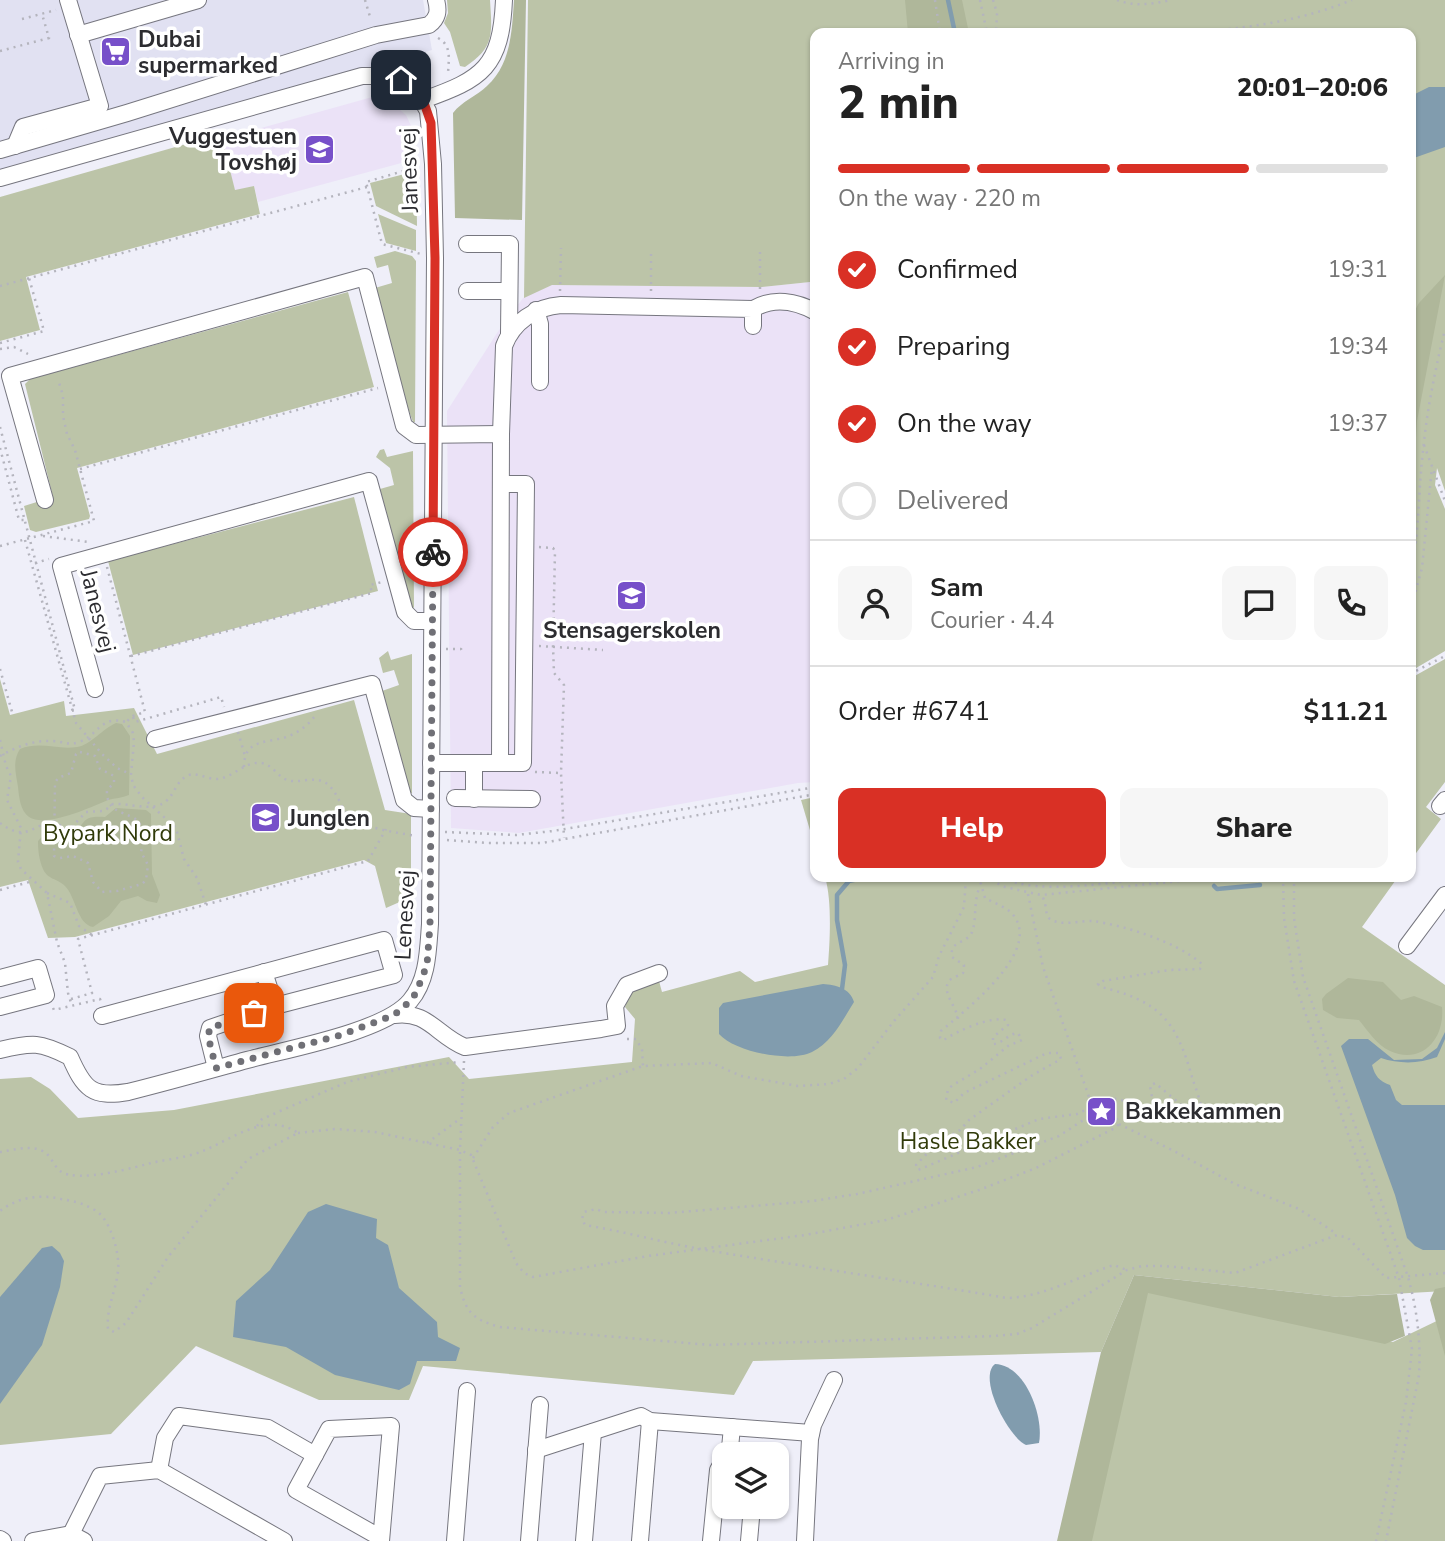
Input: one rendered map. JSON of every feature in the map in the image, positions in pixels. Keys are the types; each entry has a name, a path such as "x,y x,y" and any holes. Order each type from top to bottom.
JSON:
{"street":[{"path":"79,34 198,0"},
{"path":"8,148 376,35 429,25 435,21 438,13 436,0"},
{"path":"423,100 469,81 491,61 502,26 504,0"},
{"path":"8,148 23,127 100,106 69,3"},
{"name":"Janesvej","path":"0,178 362,76 382,75 401,80 423,100 431,123 435,258 431,835"},
{"path":"467,244 510,244 509,333 504,346 501,434 500,763"},
{"path":"45,500 10,376 365,277 404,426 416,435 501,434"},
{"path":"467,291 509,290"},
{"path":"509,333 536,310 559,305 753,309 764,302 799,303 810,309"},
{"path":"753,309 753,327"},
{"path":"536,310 540,324 540,382"},
{"name":"Janesvej","path":"95,689 61,566 369,481 405,612 414,621 432,621"},
{"path":"431,763 523,763 526,484 501,484"},
{"path":"155,739 233,725 322,696 372,684 404,800 414,808 431,809"},
{"path":"474,763 474,799"},
{"path":"455,798 533,799"},
{"name":"Lenesvej","path":"0,1050 20,1045 46,1045 70,1057 79,1078 90,1088 106,1096 128,1093 341,1035 394,1015 416,993 427,965 431,835"},
{"path":"1407,946 1445,895"},
{"path":"102,1016 384,940 394,975 275,1006 210,1028 208,1036 216,1068"},
{"path":"0,978 38,968 46,995 0,1007"},
{"path":"264,972 275,1006"},
{"path":"394,1015 406,1013 420,1016 464,1054 617,1026 615,1006 626,985 659,973"},
{"path":"804,1541 811,1433 834,1380"},
{"path":"455,1541 467,1391"},
{"path":"529,1541 540,1405"},
{"path":"159,1470 165,1438 179,1416 268,1428 315,1455"},
{"path":"536,1450 641,1416 650,1421 811,1433"},
{"path":"640,1541 650,1421"},
{"path":"391,1426 381,1539 296,1490 329,1429 391,1426"},
{"path":"731,1442 732,1427"},
{"path":"584,1541 593,1432"},
{"path":"33,1541 77,1537 100,1476 159,1470 284,1541"},
{"path":"711,1541 713,1519"},
{"path":"749,1541 751,1519"}],"path":[{"path":"365,0 367,7"},
{"path":"935,0 939,28"},
{"path":"980,0 986,28"},
{"path":"993,0 997,13 996,28"},
{"path":"1117,0 1132,5 1158,4 1171,0"},
{"path":"1246,28 1329,9 1352,0"},
{"path":"22,19 69,3"},
{"path":"0,51 49,38 43,14"},
{"path":"429,25 432,35 448,48 450,90"},
{"path":"433,164 366,182 382,244 435,258"},
{"path":"0,286 367,187"},
{"path":"559,305 561,248"},
{"path":"651,249 651,295"},
{"path":"0,343 44,331 29,278"},
{"path":"1416,543 1423,444 1434,373 1445,330"},
{"path":"0,546 94,521 75,450 67,434 61,388"},
{"path":"80,469 379,388"},
{"path":"0,427 75,710 71,711"},
{"path":"1423,444 1445,501"},
{"path":"0,448 19,520 25,520"},
{"path":"1416,590 1422,568 1432,467"},
{"path":"40,535 96,543 103,553"},
{"path":"25,540 71,711 87,738 117,768 131,774"},
{"path":"526,547 553,548 555,551 553,646 554,673 564,685 561,773 564,839"},
{"path":"110,578 145,712 133,716 127,722"},
{"path":"131,656 372,593 370,585 396,578"},
{"path":"524,646 603,650"},
{"path":"432,650 461,649 464,654"},
{"path":"1416,671 1445,656"},
{"path":"0,668 12,712"},
{"path":"0,684 3,680"},
{"path":"245,755 260,742 286,737 299,731 316,714 322,696"},
{"path":"133,716 135,722 221,697 245,755 244,767"},
{"path":"2,755 22,744 53,740 66,744 78,743 104,723 117,719 127,722 134,742 131,774 133,785 142,797 176,828 184,859 197,878 206,905"},
{"path":"0,740 2,755 11,776 7,800 18,819 21,832 18,862 20,869 46,892 70,903 79,926 92,935"},
{"path":"80,752 95,756 100,769 114,776 114,783 107,790 110,805 117,813 133,818 145,833 141,852 148,877 142,884 107,892 97,889 88,863 73,856 54,856 53,823 55,783 58,778 71,773 76,754 80,752"},
{"path":"0,823 9,830 21,832 53,823 71,829 86,812 102,812 110,805 118,803 154,807 171,798 180,781 188,774 216,779 259,762 268,765 286,780 297,782 317,779 325,782 348,814 361,822 386,829 514,844 564,839 810,795"},
{"path":"431,835 516,835 562,830 810,788"},
{"path":"71,999 92,993 78,939 368,861 386,829"},
{"path":"0,890 33,881"},
{"path":"473,1158 493,1127 509,1113 643,1066 712,1063 741,1076 798,1086 829,1084 844,1079 858,1068 894,1021 933,977 939,956 964,907 966,882"},
{"path":"995,882 1028,894 1041,895 1170,882"},
{"path":"1016,882 1048,887 1104,882"},
{"path":"1283,882 1284,918 1294,981 1377,1209 1399,1278 1412,1349 1411,1374 1376,1541"},
{"path":"1294,882 1294,918 1303,977 1408,1277 1418,1323 1419,1375 1386,1541"},
{"path":"958,1019 956,1008 948,996 947,986 949,980 963,972 965,967 963,962 952,957 951,950 973,930 975,897 981,884"},
{"path":"981,884 985,898 1015,917 1019,937 1006,969 958,1019 941,1031 940,1035 942,1040 963,1029 1000,1018 1006,1020 1008,1025 993,1037 993,1044 1018,1033 1021,1040 1008,1046 997,1057 948,1089 946,1100 954,1103 961,1094 1037,1056 1056,1052 1061,1059 1031,1076 969,1120 960,1130 935,1145 919,1160 916,1165 918,1170 1039,1119 1077,1114 1111,1098 1120,1098 1139,1111 1144,1118 1152,1120 1155,1114 1150,1086 1155,1083 1197,1118 1202,1119 1189,1065 1178,1034 1171,1024 1150,1004 1101,988 1098,984 1169,970 1200,969 1202,964 1163,942 1124,928 1083,920 1069,923 1051,919 1047,915 1045,901 1041,895"},
{"path":"46,892 57,942 65,963 72,1006"},
{"path":"1028,894 1043,967 1094,1113"},
{"path":"54,1010 94,1000"},
{"path":"624,1039 633,1038 639,1042 643,1066"},
{"path":"257,1126 262,1119 292,1104 347,1082 464,1054 460,1150 460,1287 463,1302 472,1315 482,1322 500,1327 710,1345 1017,1334 1032,1328 1127,1270 1142,1266 1165,1266 1235,1273 1337,1235"},
{"path":"1127,1270 1114,1265 1039,1293 1021,1298 1007,1298 706,1250 585,1225 582,1219 584,1212 596,1209 604,1212 669,1213 813,1201 857,1194 977,1167 1059,1136 1094,1113 1109,1111 1115,1114 1119,1124 1235,1184 1299,1209 1337,1235 1348,1238 1386,1278 1445,1273"},
{"path":"427,1143 461,1118"},
{"path":"0,1211 24,1198 37,1196 79,1203 100,1214 111,1233 118,1257 118,1271 107,1319 108,1329 114,1332 126,1323 168,1257 248,1159 299,1133 335,1129 375,1132 460,1150 471,1155 516,1263 524,1273 533,1277 648,1256 706,1250 886,1220 979,1190 1036,1168 1119,1124"},
{"path":"0,1152 35,1148 49,1156 60,1171 86,1175 125,1170 201,1151 257,1126 291,1127 299,1133"}],"shaded area":[{"path":"0,0 423,0 432,50 0,174"},
{"path":"1429,87 1445,87 1445,147 1416,157 1416,94"},
{"name":"Vuggestuen Tovshøj","path":"376,96 388,100 406,115 413,130 416,159 258,202 254,186 235,191 222,139"},
{"name":"Stensagerskolen","path":"810,282 810,782 519,833 451,828 447,411 523,298 551,285 762,287"},
{"path":"823,984 846,990 854,1002 831,1036 812,1052 790,1056 763,1054 737,1046 719,1034 719,1008 723,1003"},
{"path":"1445,1032 1445,1039 1437,1057 1409,1062 1395,1061 1381,1058 1372,1065 1378,1078 1390,1085 1396,1100 1402,1105 1445,1105 1445,1250 1423,1250 1407,1238 1395,1195 1341,1046 1349,1039 1368,1039 1394,1060 1422,1059 1437,1048"},
{"path":"326,1204 377,1219 376,1238 388,1245 399,1288 437,1322 438,1337 460,1348 456,1361 417,1361 410,1384 399,1390 335,1375 286,1347 233,1337 236,1301 270,1270 308,1212"},
{"path":"52,1246 64,1261 60,1287 42,1345 0,1404 0,1297 42,1248"},
{"path":"995,1364 1016,1373 1024,1383 1039,1420 1039,1443 1026,1445 1004,1420 992,1394 990,1382 990,1371"}],"green space":[{"path":"447,0 490,0 490,39 482,53 465,67 460,66 450,32 444,23 448,13"},
{"path":"514,0 526,0 522,220 455,218 453,113 487,86 501,68 509,46"},
{"path":"528,0 1445,0 1445,491 1437,468 1435,485 1445,509 1445,651 1416,668 1416,28 810,28 810,282 762,287 552,285 524,298"},
{"path":"905,0 962,0 968,28 908,28"},
{"path":"221,134 235,190 254,186 260,214 26,277 40,330 0,341 0,197"},
{"path":"416,171 417,226 376,206 370,183"},
{"path":"378,214 416,230 416,251 386,243"},
{"path":"395,251 412,256 416,261 415,422 409,411 375,288 392,283 388,265 377,268 374,257"},
{"path":"1445,275 1416,437 1416,308"},
{"path":"348,292 374,387 77,468 89,519 36,532 30,530 24,506 53,497 25,384 30,379"},
{"path":"384,449 387,457 413,451 414,608 380,489 394,485 390,468 376,457 380,450"},
{"path":"354,497 378,591 133,655 108,561"},
{"path":"388,651 391,660 412,654 412,793 408,789 382,691 399,685 394,670 383,673 379,658"},
{"path":"1445,659 1445,782 1426,807 1441,819 1416,853 1416,675"},
{"name":"Bypark Nord","path":"0,679 10,715 64,701 66,716 134,708 157,754 354,700 385,810 411,814 411,897 386,908 375,866 364,860 75,937 48,938 28,880 0,887"},
{"path":"116,723 122,724 130,736 129,795 57,818 37,820 29,817 20,803 15,763 20,749 35,746 82,746"},
{"path":"810,798 810,830 801,800"},
{"path":"116,808 146,810 151,814 152,874 160,895 157,903 138,896 121,901 109,916 93,927 83,921 65,886 45,873 38,841 50,828 65,835 76,833 87,819 105,817"},
{"name":"Hasle Bakker","path":"826,882 1394,882 1362,927 1445,985 1445,1291 1339,1297 1134,1275 1101,1352 753,1361 734,1395 423,1366 409,1400 319,1400 196,1346 111,1434 0,1445 0,1079 31,1077 50,1089 78,1118 174,1110 449,1057 469,1079 632,1062 635,1019 625,1007 630,991 659,981 662,992 740,971 755,982 828,965 830,908"},
{"path":"1348,978 1383,982 1401,1000 1414,996 1442,1007 1440,1030 1429,1047 1412,1055 1390,1051 1373,1037 1359,1020 1337,1018 1323,1010 1322,999"},
{"path":"1134,1275 1339,1297 1397,1294 1405,1336 1385,1344 1148,1293 1092,1541 1057,1541 1101,1352"},
{"path":"1445,1287 1445,1356 1430,1300 1435,1289"},
{"path":"1144,1291 1393,1342 1445,1317 1445,1541 1090,1541"}],"waterway":[{"path":"948,0 954,28"},
{"path":"842,989 845,965 837,920 837,895 848,882"},
{"path":"1214,886 1217,889 1260,885"}],"way so far":[{"path":"254,1013 210,1028 208,1036 216,1068 341,1035 394,1015 416,993 427,965 430,925 433,552"}],"place":[{"name":"Dubai supermarked","path":"115,52"},
{"name":"Vuggestuen Tovshøj","path":"320,149"},
{"name":"Stensagerskolen","path":"632,596"},
{"name":"Junglen","path":"265,818"},
{"name":"Bakkekammen","path":"1102,1111"}],"route":[{"path":"401,80 423,100 431,123 435,258 433,552"}]}
